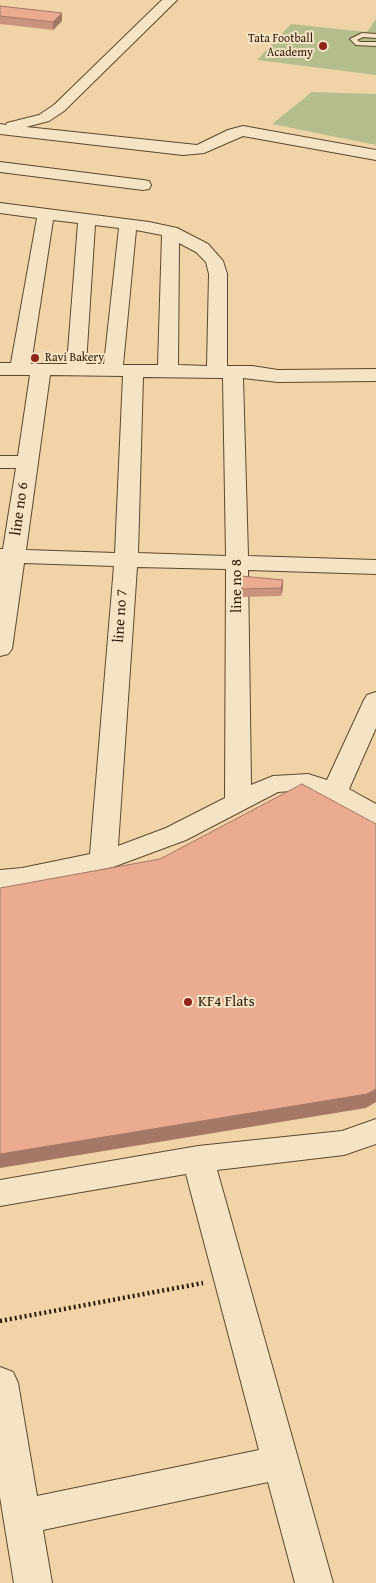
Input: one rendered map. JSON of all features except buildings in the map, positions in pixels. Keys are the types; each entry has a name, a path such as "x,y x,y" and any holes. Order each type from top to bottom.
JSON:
{"street":[{"path":"0,129 44,118 59,108 170,0"},
{"path":"0,129 183,150 198,150 210,146 234,133 243,131 376,155"},
{"path":"0,167 144,185"},
{"path":"1,212 46,213 171,232 168,370"},
{"name":"line no 6","path":"0,649 7,557 27,462 31,369 46,213"},
{"path":"76,369 87,218"},
{"name":"line no 7","path":"103,861 126,561 123,370 128,224"},
{"name":"line no 8","path":"171,232 202,248 214,260 234,372 238,801"},
{"path":"234,372 276,368 376,367"},
{"path":"0,369 168,370 234,372 278,376 376,375"},
{"path":"0,462 27,462"},
{"path":"7,557 376,567"},
{"path":"334,792 376,700"},
{"path":"0,879 22,877 103,861 176,834 273,784 308,782 334,792 376,815"},
{"path":"0,1193 198,1159 344,1143 376,1131"},
{"path":"198,1159 314,1583"},
{"path":"0,1383 33,1583"},
{"path":"22,1517 281,1462"}],"lane":[{"path":"376,36 358,36 353,41 363,44 376,44"}],"path":[{"path":"0,1321 231,1278"}],"green space":[{"name":"Tata Football Academy","path":"376,19 376,75 257,60 291,24 367,32"},
{"path":"312,92 376,94 376,145 272,124"}],"place":[{"name":"Tata Football Academy","path":"323,46"},
{"name":"Ravi Bakery","path":"35,358"},
{"name":"KF4 Flats","path":"188,1002"}]}
